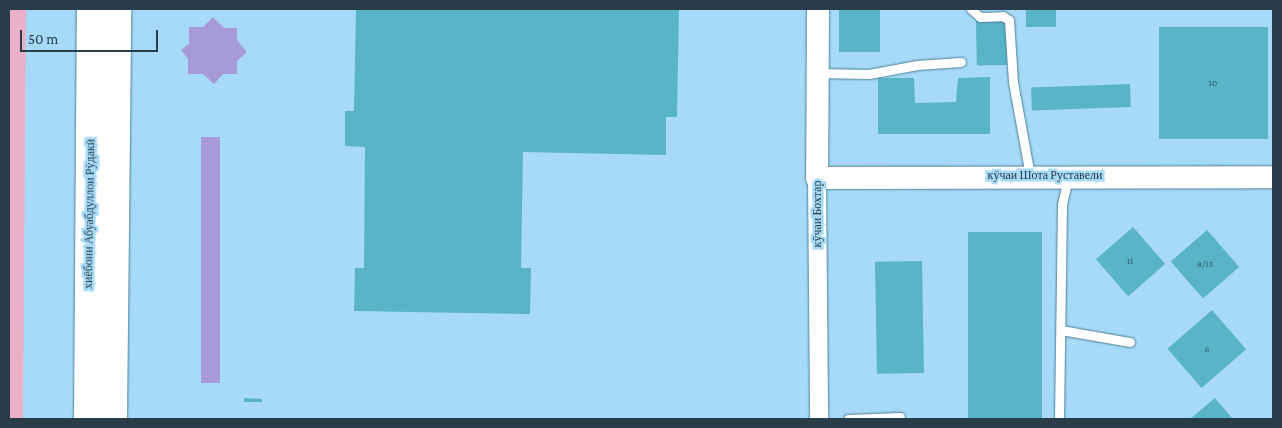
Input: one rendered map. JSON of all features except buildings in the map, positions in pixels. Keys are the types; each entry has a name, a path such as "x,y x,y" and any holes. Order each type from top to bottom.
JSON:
{"highway":[{"name":"хиёбони Абуабдуллои Рӯдакӣ","path":"88,419 92,9"},
{"name":"хиёбони Абуабдуллои Рӯдакӣ","path":"113,419 117,9"}],"street":[{"name":"кӯчаи Бохтар","path":"818,9 819,419"},
{"name":"кӯчаи Шота Руставели","path":"817,178 1069,175 1273,177"}],"lane":[{"path":"971,9 980,17 1003,16 1010,20 1013,82 1030,176"},
{"path":"818,73 869,74 917,65 961,62"},
{"path":"1059,419 1062,204 1069,175"},
{"path":"1061,330 1130,342"},
{"path":"848,419 900,417"}],"shaded area":[{"path":"9,9 26,9 23,419 9,419"},
{"path":"213,17 224,28 237,28 237,40 247,52 237,61 237,74 223,74 214,84 203,74 188,74 188,59 181,50 189,44 189,27 203,27"},
{"path":"201,137 220,137 220,383 201,383"}]}
